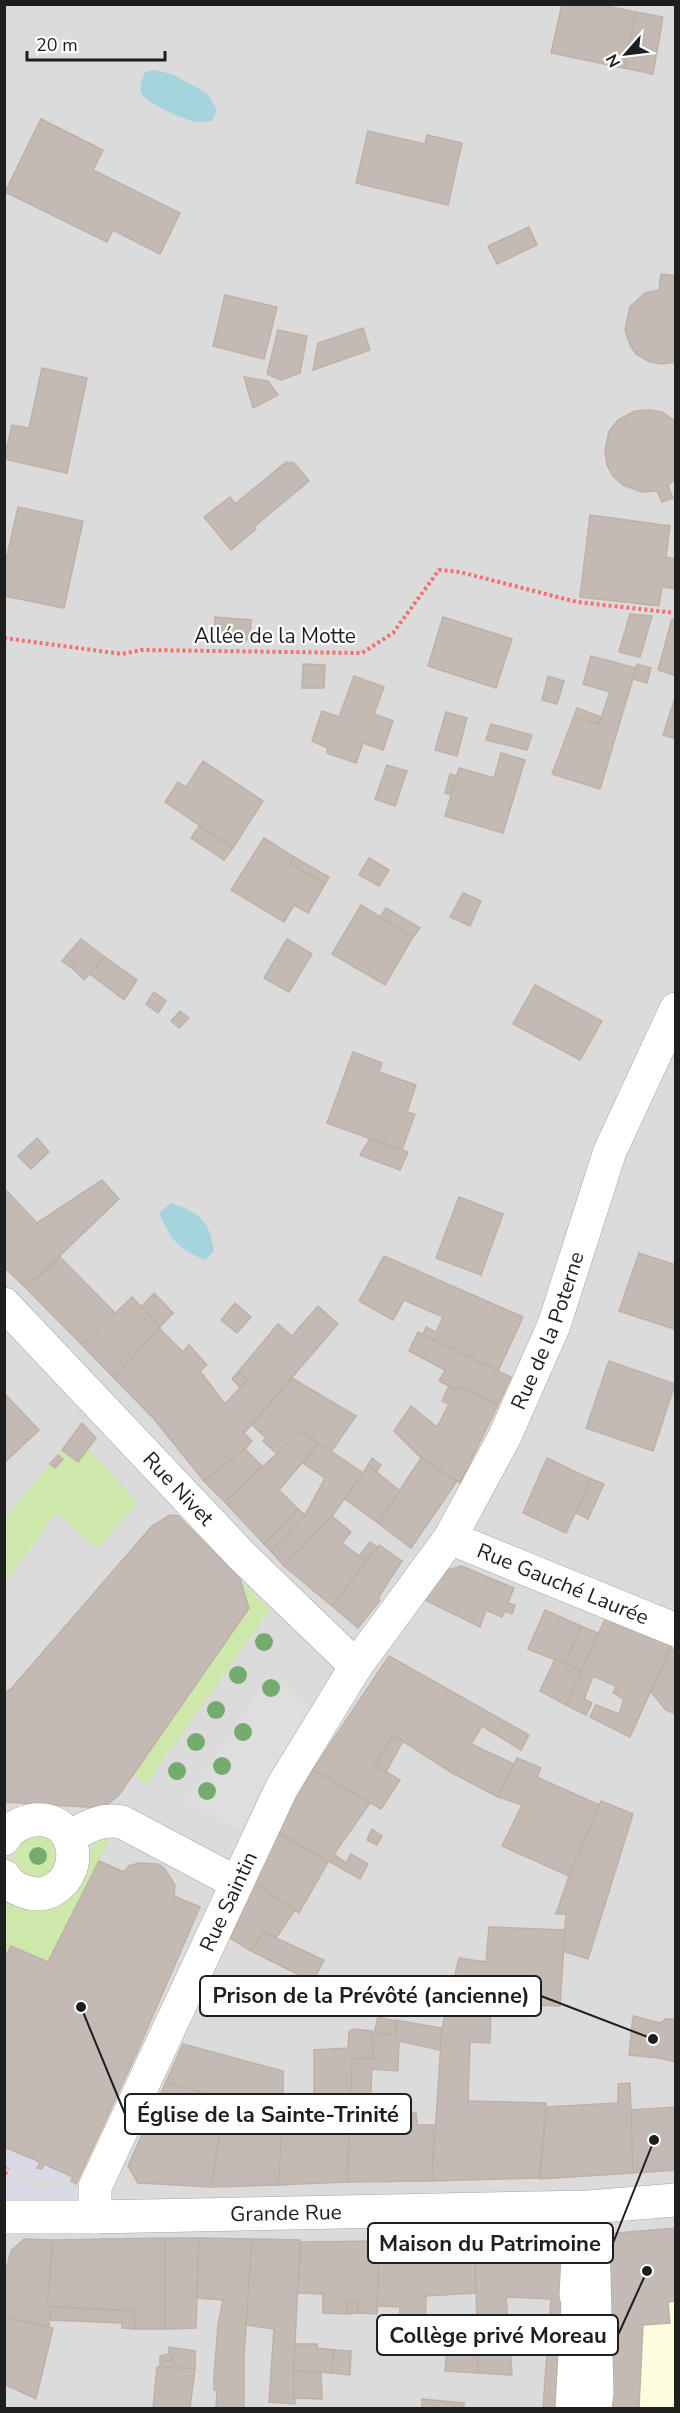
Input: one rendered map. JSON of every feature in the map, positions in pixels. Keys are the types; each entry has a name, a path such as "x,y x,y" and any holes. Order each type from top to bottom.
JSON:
{"street":[{"name":"Rue de la Poterne","path":"382,1632 450,1538 504,1438 554,1325 610,1151 675,1009"},
{"name":"Rue Nivet","path":"4,1304 242,1556 356,1666"},
{"name":"Rue Gauché Laurée","path":"450,1538 675,1630"},
{"name":"Rue Saintin","path":"95,2217 94,2187 282,1787 356,1666 382,1632"},
{"path":"4,1839 15,1827 26,1821 39,1820 52,1823 69,1837 74,1858 70,1873 63,1884 47,1893 33,1895 15,1888 4,1875"},
{"path":"69,1837 92,1824 109,1820 122,1822 237,1883"},
{"name":"Grande Rue","path":"4,2217 588,2207 675,2200"},
{"path":"572,2409 579,2302 576,2295 579,2237 593,2235 597,2393 595,2409"},
{"path":"583,2409 587,2308 586,2236"}],"path":[{"name":"Allée de la Motte","path":"4,638 122,654 141,650 362,653 393,633 439,570 460,572 577,602 675,613"},
{"path":"5,2174 8,2168"}],"shaded area":[{"path":"5,5 675,5 675,2408 5,2408"},
{"path":"268,1675 312,1707 240,1830 187,1801"},
{"path":"4,2147 40,2162 38,2168 42,2169 44,2164 73,2177 71,2181 42,2182 5,2167"},
{"path":"4,2174 38,2188 69,2185 75,2187 72,2198 5,2199"},
{"path":"675,2228 675,2408 595,2408 593,2235"}],"green space":[{"path":"88,1448 137,1502 97,1548 56,1513 5,1583 5,1518 50,1464 56,1467 62,1459 58,1455 62,1450 78,1462"},
{"path":"240,1579 270,1610 146,1785 134,1774 249,1609"},
{"path":"41,1833 60,1848 51,1878 29,1880 16,1866 14,1852 21,1839"},
{"path":"113,1833 48,1962 12,1946 5,1961 5,1897 85,1856 104,1836"}],"water":[{"path":"153,70 172,74 207,93 217,110 212,121 199,122 185,119 146,98 140,89 141,83 145,72"},
{"path":"171,1203 196,1214 206,1225 214,1251 205,1260 181,1247 171,1237 159,1213"}],"building":[{"path":"562,4 597,4 636,12 624,68 551,53"},
{"path":"636,12 663,17 653,74 624,68"},
{"path":"41,119 103,150 93,170 180,213 160,254 113,230 107,242 5,192"},
{"path":"368,131 425,144 427,135 462,143 448,205 356,183"},
{"path":"529,227 537,245 497,264 488,246"},
{"path":"661,274 676,276 676,362 662,364 650,362 636,354 625,330 630,307 645,293 659,290"},
{"path":"225,295 277,307 264,359 213,346"},
{"path":"363,328 370,350 313,370 318,343"},
{"path":"278,330 307,336 300,373 281,380 267,374"},
{"path":"42,368 87,378 67,473 4,459 12,425 29,428"},
{"path":"244,377 268,381 278,395 253,408"},
{"path":"635,411 662,412 676,422 676,478 668,486 673,498 662,502 657,491 642,492 623,485 613,476 607,465 605,451 609,431 618,420"},
{"path":"286,462 294,463 309,481 254,527 256,529 231,550 204,517 230,497 235,504"},
{"path":"18,507 83,521 64,608 4,596 4,569"},
{"path":"590,515 670,526 666,557 676,559 676,589 662,587 659,606 580,597"},
{"path":"630,614 652,616 640,657 619,652"},
{"path":"215,617 251,620 250,640 214,638"},
{"path":"443,617 512,639 496,688 428,666"},
{"path":"672,619 676,620 676,676 658,670"},
{"path":"591,656 636,668 600,789 552,774 574,716 599,724 610,692 583,684"},
{"path":"303,664 325,665 324,688 302,688"},
{"path":"637,664 651,668 647,683 633,679"},
{"path":"354,676 384,687 374,714 393,721 383,750 363,743 356,763 327,753 328,748 312,741 322,711 339,717"},
{"path":"548,676 564,681 557,704 542,700"},
{"path":"676,695 676,739 663,735"},
{"path":"577,708 601,717 599,724 574,716"},
{"path":"446,712 467,718 457,756 435,750"},
{"path":"491,724 532,735 527,750 486,740"},
{"path":"501,753 525,760 503,833 445,816 459,768 494,778"},
{"path":"203,761 263,801 233,848 165,802 178,782 186,787"},
{"path":"387,765 407,771 395,806 375,799"},
{"path":"450,774 457,776 451,795 445,793"},
{"path":"199,826 233,848 224,860 191,838"},
{"path":"264,838 294,857 290,863 325,884 308,913 294,905 284,922 231,890"},
{"path":"294,857 329,877 325,884 290,863"},
{"path":"369,858 389,870 379,886 359,875"},
{"path":"463,893 481,901 470,926 450,917"},
{"path":"361,905 413,937 385,985 332,954"},
{"path":"386,908 420,928 413,937 380,917"},
{"path":"81,939 105,957 84,980 73,969 76,965 66,956"},
{"path":"287,939 312,954 289,992 264,978"},
{"path":"66,956 76,965 73,969 62,961"},
{"path":"105,957 137,980 124,1000 90,974"},
{"path":"535,985 602,1021 580,1060 513,1024"},
{"path":"154,992 166,1001 158,1013 146,1004"},
{"path":"180,1011 189,1018 179,1028 171,1021"},
{"path":"353,1052 382,1063 379,1072 416,1085 407,1112 415,1114 402,1150 327,1123"},
{"path":"37,1138 49,1152 31,1169 18,1156"},
{"path":"370,1139 408,1152 400,1170 360,1155"},
{"path":"102,1180 119,1199 26,1288 4,1267 4,1194 7,1191 37,1223"},
{"path":"459,1197 503,1214 481,1275 436,1258"},
{"path":"639,1253 676,1265 674,1329 619,1311"},
{"path":"384,1256 523,1317 498,1371 423,1335 426,1327 436,1332 443,1317 404,1300 393,1320 359,1301"},
{"path":"60,1257 116,1314 82,1345 26,1288"},
{"path":"154,1293 173,1313 160,1327 141,1307"},
{"path":"132,1297 160,1327 114,1378 82,1345"},
{"path":"235,1303 251,1317 237,1333 221,1320"},
{"path":"318,1306 338,1324 244,1433 252,1441 204,1481 154,1419 114,1378 159,1328 183,1352 189,1345 207,1365 200,1371 225,1404 247,1380 238,1372 278,1324 292,1336"},
{"path":"418,1332 511,1377 498,1405 458,1386 456,1389 439,1381 445,1370 409,1351"},
{"path":"609,1361 675,1384 653,1451 586,1428"},
{"path":"238,1372 247,1380 240,1387 232,1379"},
{"path":"292,1378 356,1416 331,1452 301,1431 277,1454 263,1441 266,1438 252,1425"},
{"path":"449,1386 456,1389 458,1386 498,1405 460,1483 421,1458 394,1431 411,1406 437,1427 449,1404 442,1401"},
{"path":"4,1393 39,1430 5,1462 4,1462"},
{"path":"82,1423 96,1438 78,1462 62,1450"},
{"path":"301,1431 319,1443 279,1490 298,1509 264,1544 225,1502"},
{"path":"319,1443 363,1473 332,1516 284,1566 271,1551 305,1515 325,1478 303,1463"},
{"path":"245,1449 262,1466 225,1502 204,1481"},
{"path":"58,1455 63,1459 55,1468 50,1464"},
{"path":"372,1458 381,1465 376,1473 368,1465"},
{"path":"421,1458 457,1481 411,1548 378,1523"},
{"path":"547,1458 591,1479 566,1533 523,1513"},
{"path":"368,1465 400,1491 378,1523 345,1499"},
{"path":"591,1479 604,1484 588,1519 576,1513"},
{"path":"298,1509 305,1515 271,1551 264,1544"},
{"path":"170,1515 178,1516 240,1579 249,1608 119,1795 103,1808 4,1802 4,1693 11,1689 152,1526"},
{"path":"332,1516 351,1532 342,1543 366,1561 332,1606 284,1566"},
{"path":"370,1542 377,1547 366,1561 359,1556"},
{"path":"379,1545 402,1561 378,1598 380,1600 358,1628 332,1606"},
{"path":"461,1566 514,1588 508,1603 515,1605 512,1614 505,1611 502,1617 486,1610 480,1627 425,1600 445,1571"},
{"path":"545,1610 581,1626 565,1664 528,1649"},
{"path":"606,1617 672,1644 630,1737 590,1717 596,1705 619,1714 624,1699 613,1693 616,1686 593,1676 584,1699 592,1703 586,1715 566,1705"},
{"path":"581,1626 598,1633 581,1671 565,1664"},
{"path":"671,1648 676,1652 676,1714 666,1710 651,1692"},
{"path":"389,1656 529,1735 521,1750 482,1726 471,1744 514,1764 498,1797 454,1774 393,1735 375,1765 400,1780 381,1809 313,1770"},
{"path":"555,1659 581,1671 566,1705 540,1691"},
{"path":"393,1735 403,1741 386,1772 375,1765"},
{"path":"517,1758 541,1768 537,1777 599,1805 569,1876 502,1846 522,1805 498,1797"},
{"path":"313,1770 370,1803 334,1854 346,1863 351,1854 368,1864 360,1879 277,1832"},
{"path":"601,1801 633,1814 588,1959 563,1951 566,1914 556,1914 569,1876"},
{"path":"372,1829 382,1836 377,1845 367,1840"},
{"path":"277,1832 328,1862 299,1913 255,1884"},
{"path":"99,1861 124,1872 129,1866 139,1863 158,1864 164,1868 175,1885 174,1896 200,1907 76,2184 71,2181 73,2177 44,2164 42,2169 37,2168 40,2162 4,2147 4,1961 11,1946 48,1962"},
{"path":"255,1884 295,1910 276,1938 263,1932 251,1951 230,1938"},
{"path":"489,1927 565,1930 560,2006 491,2004 490,2043 470,2042 468,2101 546,2103 539,2178 432,2181 442,2028 459,1958 486,1962"},
{"path":"263,1932 324,1960 313,1982 251,1951"},
{"path":"633,2016 660,2023 666,2019 676,2019 676,2062 629,2055"},
{"path":"378,2017 395,2021 397,2036 374,2033"},
{"path":"395,2020 442,2028 440,2050 399,2041 398,2071 372,2069 370,2106 397,2105 397,2099 408,2100 408,2113 416,2113 417,2125 434,2125 432,2181 347,2182 352,2058 373,2059 372,2033 397,2036"},
{"path":"353,2029 372,2031 373,2059 352,2058 347,2182 278,2185 283,2108 314,2107 314,2050 348,2048 349,2032"},
{"path":"183,2044 283,2071 283,2117 278,2185 211,2187 225,2099 166,2082"},
{"path":"166,2082 225,2099 211,2187 138,2183 128,2166"},
{"path":"630,2083 633,2173 540,2179 547,2107 618,2103 618,2084"},
{"path":"676,2107 676,2170 633,2173 631,2110"},
{"path":"676,2228 676,2301 668,2302 670,2323 643,2325 639,2408 595,2408 593,2235"},
{"path":"579,2237 572,2408 543,2408 551,2299 506,2297 512,2375 478,2373 475,2239"},
{"path":"165,2238 199,2238 196,2328 165,2329"},
{"path":"165,2238 165,2329 135,2329 134,2311 47,2306 53,2240"},
{"path":"199,2238 252,2239 244,2356 244,2408 216,2408 217,2390 214,2390 214,2375 218,2325 223,2300 197,2298"},
{"path":"24,2239 53,2240 47,2306 51,2306 49,2327 4,2317 4,2278 11,2251"},
{"path":"252,2239 300,2240 293,2383 295,2404 269,2402 274,2329 246,2325"},
{"path":"475,2239 475,2293 426,2296 425,2324 399,2322 400,2307 377,2306 379,2241"},
{"path":"379,2241 377,2314 358,2313 358,2302 347,2302 347,2314 323,2313 323,2294 298,2293 301,2242"},
{"path":"347,2302 358,2302 358,2313 347,2314"},
{"path":"51,2307 134,2311 135,2329 122,2328 122,2323 50,2320"},
{"path":"4,2317 53,2328 36,2399 4,2384"},
{"path":"449,2329 477,2331 478,2373 445,2371"},
{"path":"295,2344 317,2344 317,2348 334,2350 332,2373 294,2371"},
{"path":"169,2347 195,2351 195,2369 160,2367 160,2361 172,2361"},
{"path":"334,2350 351,2351 350,2375 332,2373"},
{"path":"169,2354 172,2356 172,2361 160,2361 160,2356"},
{"path":"157,2367 195,2369 190,2408 153,2408"},
{"path":"294,2371 321,2372 322,2399 294,2398"},
{"path":"422,2399 464,2403 464,2408 422,2408"}],"place":[{"name":"Église de la Sainte-Trinité","path":"81,2007"},
{"name":"Prison de la Prévôté (ancienne)","path":"653,2039"},
{"name":"Maison du Patrimoine","path":"654,2140"},
{"name":"Collège privé Moreau","path":"647,2271"}]}
